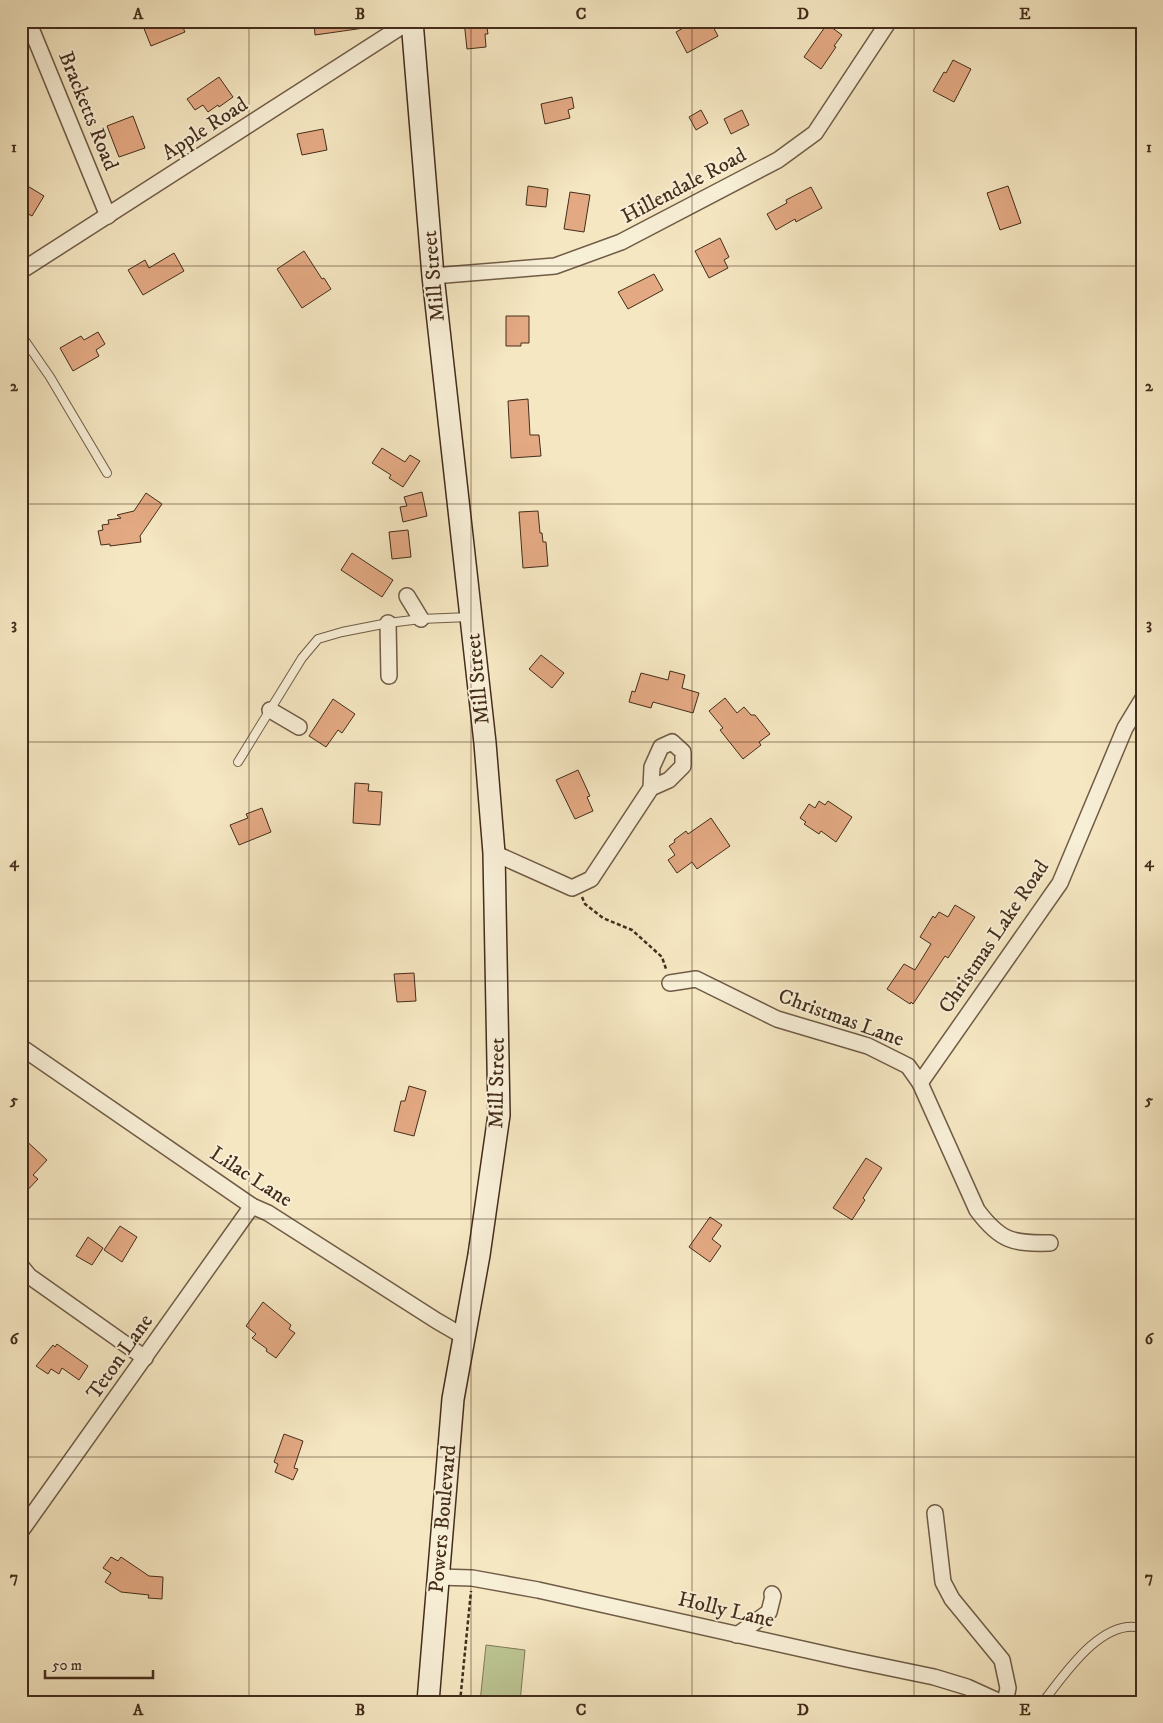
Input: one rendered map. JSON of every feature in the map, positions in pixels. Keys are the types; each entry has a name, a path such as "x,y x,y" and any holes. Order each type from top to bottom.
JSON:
{"main road":[{"name":"Mill Street","path":"411,21 433,276 485,743 494,853 499,1115 479,1254 463,1336"},
{"name":"Powers Boulevard","path":"428,1702 453,1399 463,1336"}],"street":[{"name":"Bracketts Road","path":"28,21 108,216"},
{"name":"Apple Road","path":"21,271 411,21"},
{"name":"Hillendale Road","path":"433,276 555,266 621,242 778,160 815,133 889,21"},
{"path":"407,596 421,619"},
{"path":"388,623 389,676"},
{"name":"Christmas Lake Road","path":"920,1083 1060,883 1125,728 1142,700"},
{"path":"270,710 299,727"},
{"path":"494,853 572,888 577,886 591,879 651,788"},
{"name":"Christmas Lane","path":"670,983 696,979 777,1019 868,1046 908,1066 920,1083 977,1210 990,1227 1008,1240 1027,1244 1050,1243"},
{"name":"Lilac Lane","path":"21,1047 252,1206 268,1213 463,1336"},
{"name":"Teton Lane","path":"21,1531 252,1206"},
{"path":"21,1266 29,1276 145,1358"},
{"path":"935,1514 943,1582 952,1599 1002,1660 1008,1688 1005,1702"},
{"name":"Holly Lane","path":"438,1577 472,1578 578,1599 737,1636 934,1677 966,1687 1000,1702"},
{"path":"737,1636 769,1612 772,1594"}],"lane":[{"path":"21,335 50,377 107,473"},
{"path":"238,762 302,658 318,639 388,623 471,616"},
{"path":"1043,1702 1078,1656 1087,1648 1121,1628 1142,1628"}],"path":[{"path":"577,886 585,904 602,918 632,930 662,957 670,983"},
{"path":"460,1702 472,1578"}],"green space":[{"path":"486,1645 525,1650 520,1702 480,1702"}],"building":[{"path":"141,21 180,21 185,32 151,46"},
{"path":"325,21 363,21 364,28 315,35 314,23"},
{"path":"464,21 486,21 488,34 485,34 486,47 467,49"},
{"path":"696,21 710,21 718,36 687,53 676,32"},
{"path":"827,24 842,35 821,69 804,57"},
{"path":"953,60 971,69 954,102 933,91"},
{"path":"219,77 233,97 208,112 203,105 195,110 187,99"},
{"path":"572,97 574,108 568,110 570,118 545,124 541,104"},
{"path":"701,110 708,123 696,130 689,117"},
{"path":"742,110 749,125 731,134 724,119"},
{"path":"133,116 145,148 119,157 107,126"},
{"path":"323,129 327,150 302,155 297,134"},
{"path":"21,182 44,196 32,216 21,210"},
{"path":"528,186 548,189 546,207 526,205"},
{"path":"1008,186 1021,223 1000,230 987,193"},
{"path":"811,187 822,208 796,222 795,219 776,230 767,214 787,203 786,200"},
{"path":"570,192 590,195 584,232 564,229"},
{"path":"720,238 729,257 724,260 728,268 709,278 695,251"},
{"path":"304,251 322,279 324,278 331,289 302,308 277,269"},
{"path":"174,253 184,271 143,295 128,270 145,260 149,268"},
{"path":"654,274 663,290 628,309 618,292"},
{"path":"506,316 529,316 529,343 521,343 521,346 506,346"},
{"path":"98,332 105,344 96,350 99,356 73,371 60,348 81,336 84,340"},
{"path":"528,399 530,435 539,435 541,456 511,458 508,401"},
{"path":"382,448 405,462 410,455 420,461 403,487 389,478 391,475 372,463"},
{"path":"422,492 427,516 403,522 400,507 407,506 404,497"},
{"path":"146,493 162,504 140,536 141,542 110,546 110,544 101,545 98,531 103,530 102,525 109,524 108,520 121,518 117,515 134,511"},
{"path":"538,511 540,533 542,533 543,542 546,542 548,566 523,568 519,512"},
{"path":"408,530 411,557 392,559 389,532"},
{"path":"352,553 393,580 382,597 341,570"},
{"path":"541,655 564,673 552,688 529,669"},
{"path":"670,671 685,675 682,688 699,693 693,713 653,702 651,708 629,702 632,691 635,692 641,673 668,680"},
{"path":"725,698 737,713 744,707 751,715 755,715 770,734 759,742 761,745 743,759 720,730 723,728 709,711"},
{"path":"333,699 355,714 342,733 338,730 326,747 309,736"},
{"path":"578,770 590,796 587,797 593,811 575,819 556,780"},
{"path":"355,783 369,784 368,791 382,792 380,825 353,823"},
{"path":"819,801 825,805 828,801 852,817 836,842 821,831 819,834 804,824 806,822 800,818 809,804 815,808"},
{"path":"262,808 271,832 239,845 230,825 248,818 246,814"},
{"path":"711,818 730,846 697,869 692,862 677,873 668,860 675,855 669,846 686,831 688,834"},
{"path":"955,905 975,917 948,958 945,956 913,1004 911,1002 910,1004 887,989 904,964 915,970 931,944 920,937 933,916 935,918 939,912 948,917"},
{"path":"414,973 416,1001 397,1002 394,974"},
{"path":"409,1086 426,1091 414,1136 394,1131 401,1101 405,1101"},
{"path":"21,1136 47,1160 33,1175 38,1179 21,1197"},
{"path":"866,1158 882,1168 852,1220 833,1208"},
{"path":"710,1217 722,1225 712,1239 721,1246 710,1262 689,1247"},
{"path":"120,1226 137,1237 122,1262 104,1250"},
{"path":"88,1237 103,1248 92,1265 76,1256"},
{"path":"263,1302 291,1325 289,1329 295,1333 276,1358 252,1338 256,1334 246,1326"},
{"path":"57,1344 88,1366 79,1380 62,1368 59,1374 51,1369 48,1374 36,1366 53,1345 55,1347"},
{"path":"284,1434 303,1441 294,1468 298,1469 293,1480 275,1472 278,1464 274,1462"},
{"path":"111,1557 118,1561 121,1557 149,1576 163,1577 162,1599 148,1598 149,1595 121,1592 105,1582 111,1573 103,1568"}]}
